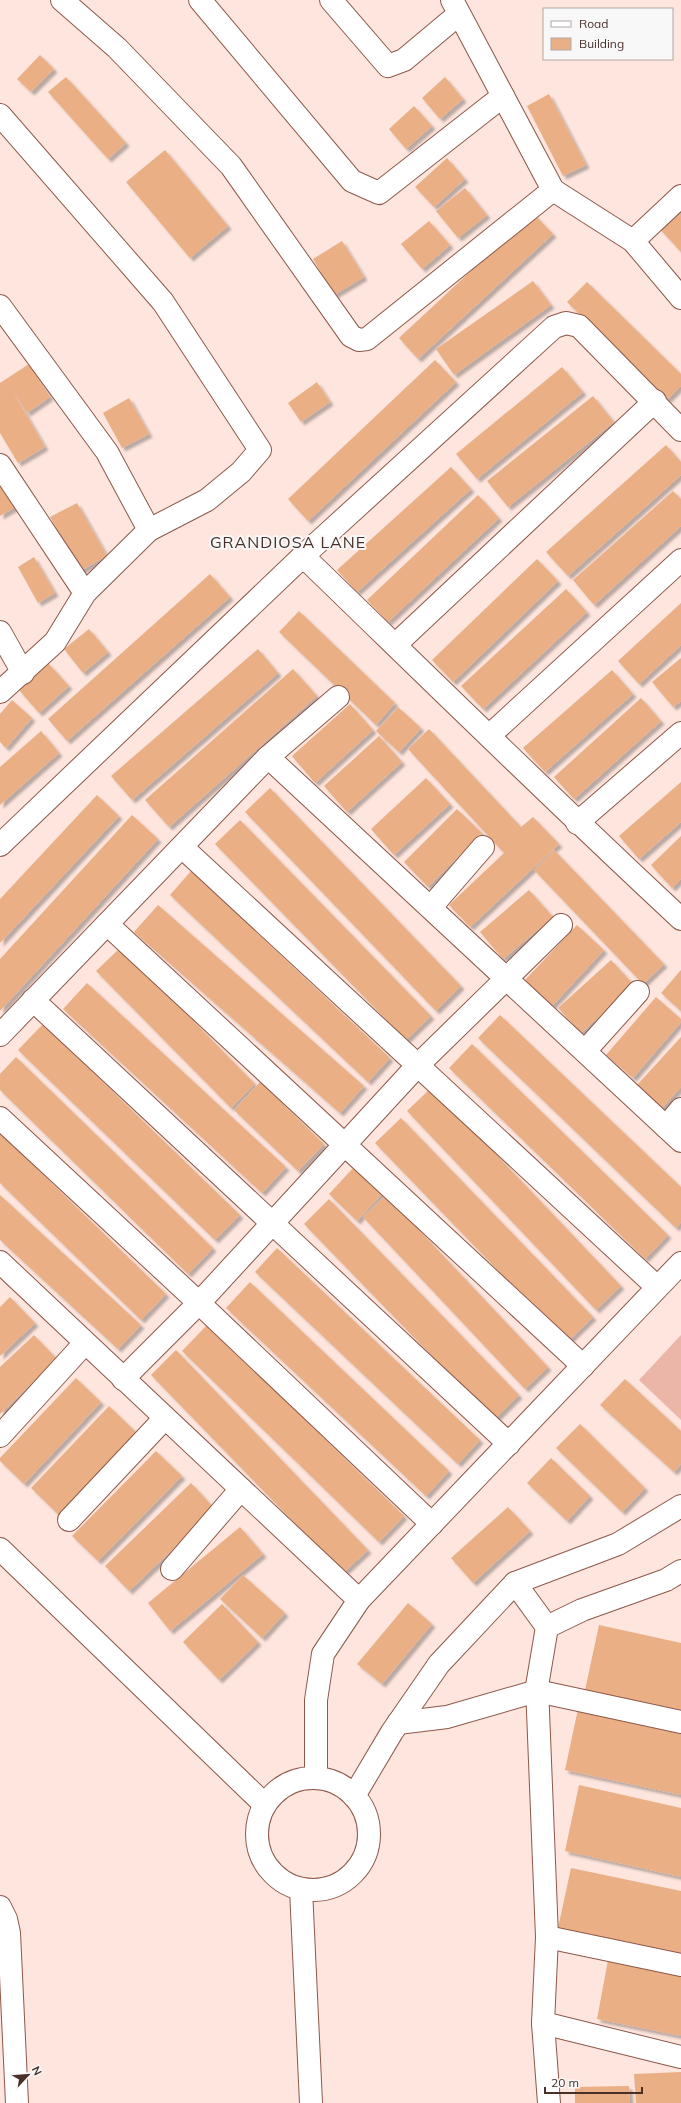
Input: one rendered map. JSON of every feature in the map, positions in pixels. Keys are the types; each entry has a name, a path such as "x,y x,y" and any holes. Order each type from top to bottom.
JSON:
{"street":[{"path":"62,0 116,48 231,166 351,336 358,340 367,339 553,190"},
{"path":"200,0 352,180 379,193 503,96"},
{"path":"331,0 388,66 404,60 455,7 553,190 633,241 681,298"},
{"path":"0,114 163,302 260,450 241,472 207,500 149,530 85,593 55,642 13,665 0,692"},
{"path":"633,241 681,196"},
{"path":"0,306 107,452 149,530"},
{"path":"0,845 303,556 554,327 566,323 579,326 655,401 681,430"},
{"path":"395,645 655,401"},
{"path":"0,465 85,593"},
{"path":"303,556 490,735 576,823 680,915"},
{"path":"490,735 681,560"},
{"path":"0,632 13,665"},
{"path":"0,1035 268,757 338,697"},
{"path":"576,823 681,733"},
{"path":"268,757 431,907 673,1134 681,1109"},
{"path":"182,847 657,1287"},
{"path":"431,907 483,847"},
{"path":"107,924 583,1366"},
{"path":"123,1378 199,1303 418,1065 561,926"},
{"path":"585,1051 638,992"},
{"path":"33,1000 509,1444"},
{"path":"0,1118 199,1303 432,1524"},
{"path":"316,1778 316,1700 323,1654 359,1600 681,1263"},
{"path":"2,1270 123,1378 359,1600"},
{"path":"0,1436 85,1343"},
{"path":"69,1520 165,1418"},
{"path":"172,1569 241,1489"},
{"path":"354,1796 398,1723 439,1664 515,1583 618,1544 681,1506"},
{"path":"0,1550 265,1805"},
{"path":"547,1626 582,1610 666,1580 681,1571"},
{"path":"515,1583 547,1626 537,1691 547,1937 543,2023 549,2103"},
{"path":"398,1723 447,1717 537,1691 681,1722"},
{"path":"316,1778 330,1781 343,1787 354,1796 364,1811 369,1828 368,1846 361,1862 351,1876 336,1886 318,1890 301,1889 286,1884 274,1875 265,1863 259,1849 257,1834 259,1819 265,1805 275,1793 287,1784 301,1779 316,1778"},
{"path":"301,1889 311,2103"},
{"path":"0,1907 6,1919 9,1933 8,2080 17,2103"},
{"path":"547,1937 681,1965"},
{"path":"543,2023 681,2056"}],"shaded area":[{"path":"681,1335 681,1420 639,1380"}],"building":[{"path":"40,55 54,69 31,92 17,79"},
{"path":"66,77 126,143 108,159 48,92"},
{"path":"445,77 463,99 440,119 422,98"},
{"path":"549,94 586,165 563,176 527,106"},
{"path":"414,106 432,126 406,149 389,129"},
{"path":"165,150 228,226 190,258 126,182"},
{"path":"447,158 465,179 434,207 415,187"},
{"path":"465,188 487,215 458,238 436,211"},
{"path":"681,207 681,252 658,227"},
{"path":"533,213 553,234 418,359 399,338"},
{"path":"429,221 450,245 422,269 401,244"},
{"path":"342,241 364,277 334,295 313,259"},
{"path":"533,281 551,305 454,375 436,349"},
{"path":"587,282 681,374 681,386 667,400 567,302"},
{"path":"435,360 456,382 308,521 288,499"},
{"path":"29,364 50,397 27,413 10,387 45,447 18,463 0,433 0,383"},
{"path":"562,367 583,392 477,479 456,454"},
{"path":"317,382 330,402 301,422 288,403"},
{"path":"593,396 614,422 508,507 487,481"},
{"path":"129,398 149,434 122,448 103,413"},
{"path":"666,445 681,462 681,475 568,576 546,552"},
{"path":"451,467 471,489 357,592 337,570"},
{"path":"0,474 19,505 0,516"},
{"path":"673,491 681,499 681,526 594,605 573,580"},
{"path":"478,495 499,518 388,622 367,600"},
{"path":"77,503 107,556 80,571 50,517"},
{"path":"34,557 55,593 38,603 18,567"},
{"path":"537,559 558,581 453,682 432,660"},
{"path":"210,574 230,597 67,741 48,719"},
{"path":"566,589 587,612 483,709 461,686"},
{"path":"681,603 681,645 639,684 618,661"},
{"path":"299,611 395,703 376,725 279,632"},
{"path":"89,629 108,652 83,673 64,649"},
{"path":"258,649 278,673 132,800 111,776"},
{"path":"681,658 681,701 673,707 652,682"},
{"path":"48,663 69,686 39,713 19,690"},
{"path":"293,669 317,696 169,827 145,800"},
{"path":"612,670 633,694 545,772 523,748"},
{"path":"641,698 661,721 574,799 554,777"},
{"path":"12,700 32,718 6,748 0,742 0,714"},
{"path":"350,704 373,730 315,783 292,756"},
{"path":"398,707 421,728 399,752 376,731"},
{"path":"429,729 521,827 533,817 559,844 470,927 449,905 504,853 408,749"},
{"path":"41,731 59,753 0,805 0,767"},
{"path":"379,736 402,762 347,812 324,786"},
{"path":"426,778 450,804 394,855 371,829"},
{"path":"681,782 681,822 639,859 619,836"},
{"path":"270,788 461,986 436,1011 245,812"},
{"path":"97,795 119,816 0,943 0,899"},
{"path":"457,809 482,833 428,887 404,862"},
{"path":"132,815 158,839 0,1011 0,959"},
{"path":"240,820 431,1016 406,1040 215,844"},
{"path":"681,836 681,879 672,888 651,865"},
{"path":"554,850 664,964 643,984 534,870"},
{"path":"191,871 390,1058 368,1082 170,895"},
{"path":"529,890 553,917 503,959 480,932"},
{"path":"158,905 364,1086 340,1113 134,932"},
{"path":"577,925 604,950 552,1006 525,980"},
{"path":"121,947 255,1084 231,1108 96,971"},
{"path":"611,960 634,985 581,1033 558,1008"},
{"path":"681,970 681,1011 661,993"},
{"path":"87,983 286,1167 262,1193 63,1009"},
{"path":"656,997 681,1019 681,1022 633,1078 606,1055"},
{"path":"500,1015 681,1187 681,1222 676,1228 478,1038"},
{"path":"43,1024 240,1215 215,1240 18,1050"},
{"path":"681,1037 681,1087 662,1108 637,1085"},
{"path":"472,1044 668,1235 645,1259 449,1068"},
{"path":"16,1057 213,1248 188,1274 0,1090 0,1074"},
{"path":"260,1082 324,1144 298,1171 234,1110"},
{"path":"432,1087 621,1286 596,1310 407,1111"},
{"path":"401,1118 593,1317 567,1342 375,1143"},
{"path":"0,1133 166,1294 141,1320 0,1183"},
{"path":"354,1167 382,1194 357,1221 329,1194"},
{"path":"0,1195 141,1325 118,1349 0,1240"},
{"path":"386,1195 548,1367 525,1389 363,1217"},
{"path":"329,1199 519,1395 494,1420 304,1224"},
{"path":"277,1248 480,1440 458,1464 255,1272"},
{"path":"250,1282 449,1471 426,1496 226,1308"},
{"path":"10,1297 35,1323 0,1356 0,1307"},
{"path":"207,1325 404,1516 379,1542 182,1351"},
{"path":"34,1335 57,1359 0,1414 0,1367"},
{"path":"176,1350 368,1550 343,1573 151,1375"},
{"path":"76,1378 101,1402 24,1484 0,1461 0,1458"},
{"path":"625,1379 681,1431 681,1464 674,1472 600,1405"},
{"path":"109,1406 137,1433 59,1515 31,1488"},
{"path":"580,1424 645,1488 622,1512 556,1448"},
{"path":"156,1451 182,1476 98,1561 72,1536"},
{"path":"551,1458 590,1496 567,1521 527,1483"},
{"path":"191,1483 215,1509 129,1591 105,1566"},
{"path":"508,1507 530,1531 473,1583 451,1558"},
{"path":"240,1527 263,1554 170,1631 148,1603"},
{"path":"243,1575 285,1613 262,1638 220,1599"},
{"path":"408,1603 432,1624 382,1684 357,1664"},
{"path":"222,1604 258,1642 219,1680 183,1642"},
{"path":"599,1625 681,1643 681,1717 584,1695"},
{"path":"578,1709 681,1731 681,1795 565,1770"},
{"path":"579,1785 681,1808 681,1877 565,1851"},
{"path":"571,1868 681,1891 681,1955 558,1928"},
{"path":"609,1955 681,1970 681,2036 597,2019"},
{"path":"681,2072 681,2103 636,2103 634,2074"},
{"path":"629,2086 630,2103 575,2103 575,2087"}],"district":[{"name":"GRANDIOSA LANE","path":"288,542"}]}
